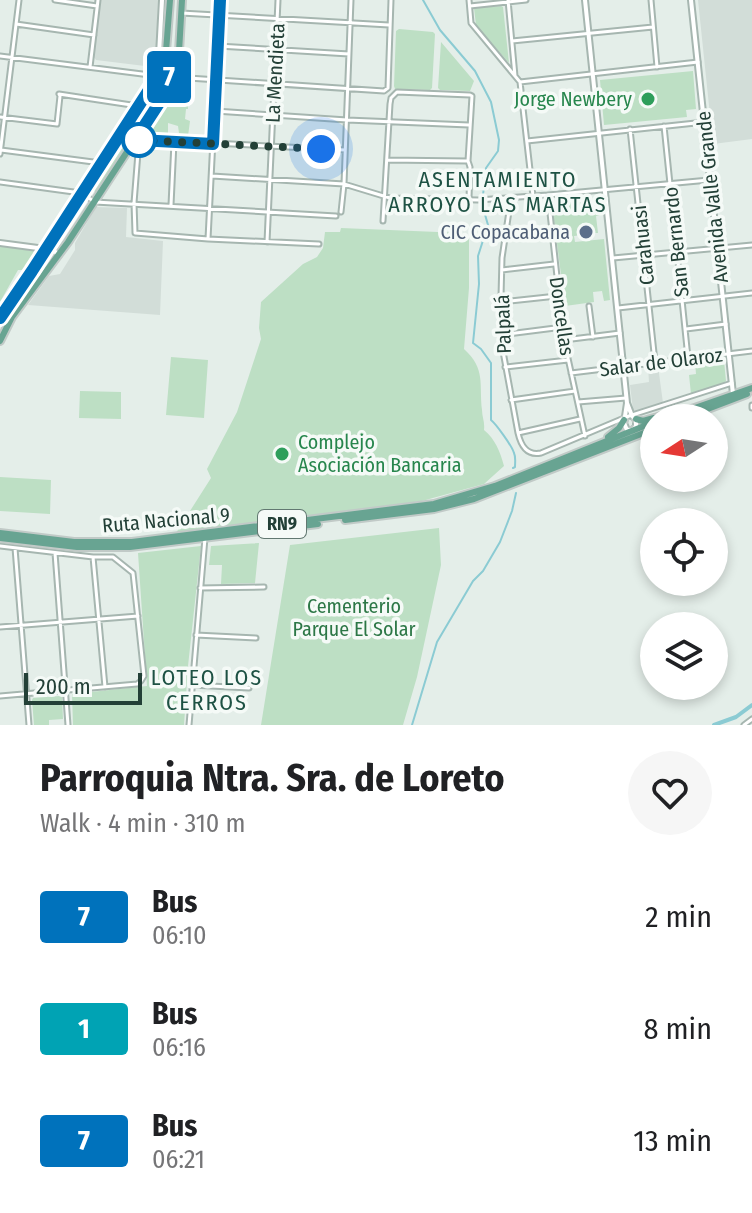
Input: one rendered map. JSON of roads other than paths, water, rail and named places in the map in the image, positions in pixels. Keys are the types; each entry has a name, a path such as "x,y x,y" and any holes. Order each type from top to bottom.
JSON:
{"main road":[{"path":"0,318 165,64 170,0"},
{"path":"0,341 12,317 59,255 176,77 182,0"},
{"path":"705,404 750,391"},
{"path":"718,404 750,391"},
{"path":"588,448 616,431 624,420"},
{"path":"581,457 623,437 635,422 640,421"},
{"name":"Ruta Nacional 9","path":"0,536 74,542 145,541 446,502 495,486 588,448 640,421"},
{"path":"635,422 640,428"},
{"name":"Ruta Nacional 9","path":"0,536 58,545 111,548 444,507 485,495 640,435"}],"street":[{"path":"19,0 0,151 101,163"},
{"path":"55,0 97,6"},
{"path":"90,67 98,0"},
{"path":"158,76 162,0"},
{"path":"208,239 220,0"},
{"name":"La Mendieta","path":"267,242 278,0"},
{"path":"341,212 351,0"},
{"path":"0,56 158,76 384,91 388,88 391,0"},
{"path":"526,0 470,3 471,23 520,82 533,196"},
{"path":"585,0 627,400 635,422"},
{"path":"651,0 657,67"},
{"name":"Avenida Valle Grande","path":"691,0 733,394"},
{"path":"508,1 515,76"},
{"path":"181,13 391,25"},
{"path":"16,24 94,35"},
{"path":"512,41 653,27"},
{"path":"217,46 349,54"},
{"path":"520,82 698,62"},
{"path":"383,221 388,122 390,104 397,92 470,95 469,198"},
{"path":"2,118 57,124 59,94 138,106"},
{"path":"215,111 469,125"},
{"path":"527,141 705,122"},
{"name":"San Bernardo","path":"664,126 688,358"},
{"name":"Carahuasi","path":"630,129 655,362"},
{"path":"319,244 135,233 138,139 345,150"},
{"path":"171,205 174,142"},
{"path":"387,160 468,161"},
{"path":"212,176 344,184 385,196 478,200 711,180"},
{"path":"0,182 81,193 95,202 336,216"},
{"name":"Doncellas","path":"548,195 564,340 585,436"},
{"name":"Palpalá","path":"511,198 504,237 500,335 518,433 524,448 536,454 585,436"},
{"path":"504,237 552,232"},
{"path":"0,243 53,250 59,255"},
{"path":"613,258 752,245"},
{"path":"502,270 555,264"},
{"path":"618,308 752,293"},
{"path":"502,302 559,296"},
{"path":"589,306 593,337"},
{"path":"685,329 726,324"},
{"path":"500,335 563,327"},
{"path":"564,340 620,333"},
{"name":"Salar de Olaroz","path":"571,373 752,351"},
{"path":"505,367 568,360"},
{"path":"669,404 732,383"},
{"path":"511,400 575,391"},
{"path":"750,391 752,404"},
{"path":"577,402 627,400"},
{"path":"627,400 625,427 640,417"},
{"path":"635,422 640,417"},
{"path":"518,433 581,419"},
{"path":"585,436 624,420 635,422"},
{"path":"189,725 205,538"},
{"path":"0,546 113,557 133,573 144,676 137,684 0,696"},
{"path":"15,548 29,725"},
{"path":"55,553 68,725"},
{"path":"93,557 105,687"},
{"path":"200,588 264,587"},
{"path":"0,627 138,616"},
{"path":"196,635 256,638"},
{"path":"192,685 249,688"},
{"path":"744,725 752,719"}],"waterway":[{"path":"423,0 440,30 475,71 491,102 499,140 498,151 486,168 482,204 488,225 478,256 479,284 473,343 491,363 491,420 513,450 513,468"},
{"path":"412,725 437,642 500,542 516,493"},
{"path":"714,725 736,717 752,705"}],"place":[{"name":"Jorge Newbery","path":"648,99"},
{"name":"CIC Copacabana","path":"586,232"},
{"name":"Complejo Asociación Bancaria","path":"282,454"}],"district":[{"name":"ASENTAMIENTO ARROYO LAS MARTAS","path":"498,192"},
{"name":"LOTEO LOS CERROS","path":"207,690"}],"park label":[{"name":"Cementerio Parque El Solar","path":"354,618"}]}
